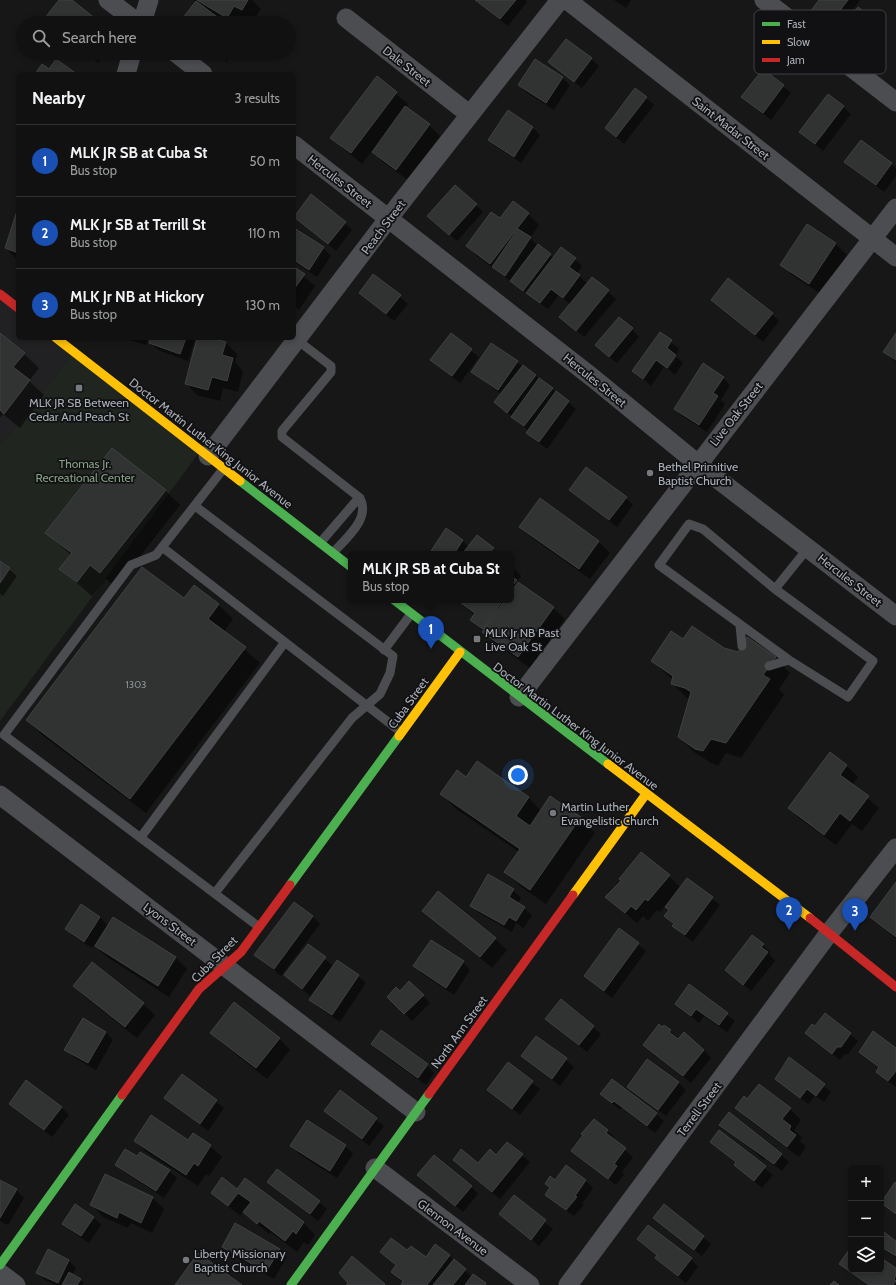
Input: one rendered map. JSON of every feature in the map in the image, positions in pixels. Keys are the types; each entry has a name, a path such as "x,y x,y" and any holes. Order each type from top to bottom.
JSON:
{"street":[{"path":"108,0 129,16"},
{"path":"144,16 149,0"},
{"name":"Peach Street","path":"208,456 469,114 560,0"},
{"name":"Saint Madar Street","path":"567,0 896,257"},
{"path":"764,0 777,10"},
{"name":"Dale Street","path":"346,18 469,114"},
{"path":"127,72 130,60"},
{"path":"185,60 200,72"},
{"path":"860,74 896,102"},
{"name":"Hercules Street","path":"296,147 593,378 698,464 896,616"},
{"name":"Live Oak Street","path":"518,697 896,208"},
{"path":"0,294 16,306"},
{"name":"Doctor Martin Luther King Junior Avenue","path":"59,340 348,565"},
{"name":"Doctor Martin Luther King Junior Avenue","path":"398,603 518,697 829,933 896,987"},
{"name":"Cuba Street","path":"0,1265 199,989 240,952 460,652"},
{"name":"North Ann Street","path":"291,1285 646,794"},
{"name":"Lyons Street","path":"0,795 416,1112"},
{"name":"Terrell Street","path":"568,1285 829,933 896,848"},
{"name":"Glennon Avenue","path":"375,1168 530,1285"},
{"path":"0,1273 16,1285"}],"lane":[{"path":"297,340 331,366 331,372 282,431 282,436 360,498 363,502 360,520 333,553"},
{"path":"224,468 156,555 131,565 4,735 259,927"},
{"path":"320,543 360,498"},
{"path":"194,506 393,656 390,673 380,694 368,706 352,718 215,894"},
{"path":"689,524 703,529 774,589 873,661 848,698 789,660 659,565 689,524"},
{"path":"162,547 401,732"},
{"path":"774,589 808,548"},
{"path":"384,650 411,614"},
{"path":"740,625 742,646"},
{"path":"141,838 285,642"},
{"path":"769,666 789,660"}],"shaded area":[{"path":"0,294 16,306 16,340 59,340 74,352 0,446"}],"green space":[{"name":"Thomas Jr. Recreational Center","path":"74,352 201,450 0,721 0,446"}],"building":[{"path":"59,0 72,0 92,16 46,16"},
{"path":"197,0 248,0 242,10 234,6 228,16 224,16"},
{"path":"475,0 516,0 500,19"},
{"path":"819,0 848,0 841,9 842,10 812,10"},
{"path":"196,1 216,16 184,16"},
{"path":"566,39 592,58 574,82 548,62"},
{"path":"535,59 563,77 546,103 518,85"},
{"path":"55,60 57,60 74,72 36,72 42,64 49,69"},
{"path":"759,74 770,74 784,85 763,113 741,97"},
{"path":"377,76 397,92 351,153 330,138"},
{"path":"635,88 647,97 616,137 605,128"},
{"path":"828,94 844,106 815,144 799,132"},
{"path":"405,106 430,124 396,170 372,152"},
{"path":"508,110 533,127 514,157 488,140"},
{"path":"861,140 892,163 876,185 844,162"},
{"path":"455,185 477,204 449,235 427,216"},
{"path":"311,194 346,222 328,244 296,219 296,214"},
{"path":"513,201 529,213 490,264 466,246 491,212 500,218"},
{"path":"16,214 16,252 5,248"},
{"path":"807,224 836,243 809,284 780,265"},
{"path":"296,229 324,247 309,270 296,261"},
{"path":"518,229 531,237 505,276 492,267"},
{"path":"538,244 551,254 523,291 510,281"},
{"path":"561,247 576,258 569,267 580,275 563,298 551,289 540,303 526,293"},
{"path":"296,268 305,274 296,286"},
{"path":"373,274 401,295 386,314 359,293"},
{"path":"592,277 609,290 576,331 559,317"},
{"path":"728,278 773,313 755,335 711,300"},
{"path":"619,317 633,328 609,357 595,345"},
{"path":"660,332 672,340 667,348 676,355 667,368 656,360 643,379 632,371"},
{"path":"0,333 25,353 13,367 30,380 4,414 0,410"},
{"path":"451,333 472,349 452,376 430,360"},
{"path":"896,333 896,360 883,352"},
{"path":"150,340 185,340 180,354 149,343"},
{"path":"196,340 219,340 226,342 222,355 233,358 227,381 212,377 208,390 185,384"},
{"path":"491,343 518,361 498,390 471,372"},
{"path":"703,363 724,377 713,393 718,396 699,425 674,409"},
{"path":"523,365 536,375 507,413 494,402"},
{"path":"539,378 553,388 524,426 511,417"},
{"path":"556,391 569,401 539,442 526,433"},
{"path":"112,448 166,490 100,573 90,565 77,582 59,569 72,553 45,533"},
{"path":"586,467 627,497 609,520 569,490"},
{"path":"540,498 599,541 579,569 519,527"},
{"path":"446,528 463,540 456,551 431,551"},
{"path":"477,535 494,548 492,551 464,551"},
{"path":"0,561 10,568 0,583"},
{"path":"142,567 184,598 194,585 219,604 208,619 246,647 130,799 26,720"},
{"path":"518,582 554,607 518,657 482,632 503,603 514,603 514,588"},
{"path":"461,603 501,603 483,629 470,620 475,613"},
{"path":"692,626 724,648 738,652 747,637 776,657 763,675 770,679 726,743 711,739 703,751 695,749 678,737 691,692 685,688 671,684 673,676 651,661 671,631 683,639"},
{"path":"830,752 847,765 840,775 869,796 850,821 840,813 824,835 788,808"},
{"path":"477,761 529,797 516,816 530,826 550,796 581,817 530,890 504,872 520,849 440,794 457,770 466,777"},
{"path":"641,852 670,875 648,901 645,899 636,910 631,906 625,913 605,897 620,882 621,880 619,879"},
{"path":"488,874 514,889 509,897 525,907 516,921 509,917 504,925 470,906"},
{"path":"687,878 713,897 685,935 672,926 674,924 664,916 669,910 665,907"},
{"path":"896,882 896,937 870,917"},
{"path":"438,891 496,938 480,957 422,911"},
{"path":"294,902 313,916 274,969 254,955"},
{"path":"81,904 100,917 84,942 65,929"},
{"path":"113,917 176,957 158,986 95,946"},
{"path":"619,928 639,943 604,991 584,976"},
{"path":"752,935 764,944 761,947 768,952 743,985 725,970"},
{"path":"431,940 464,961 446,988 413,966"},
{"path":"308,944 326,957 302,989 284,975"},
{"path":"337,960 359,975 332,1015 309,1000"},
{"path":"92,962 144,1003 125,1027 73,986"},
{"path":"409,981 424,995 404,1014 387,997 396,987 400,991"},
{"path":"689,984 728,1013 719,1025 696,1009 691,1016 675,1004"},
{"path":"561,999 594,1026 579,1045 545,1019"},
{"path":"234,1002 280,1038 256,1068 210,1033"},
{"path":"825,1013 851,1033 841,1047 837,1047 832,1054 805,1033 812,1024 815,1026"},
{"path":"83,1018 106,1032 88,1063 64,1050"},
{"path":"659,1024 662,1027 664,1025 671,1030 669,1032 678,1039 684,1032 704,1050 683,1076 643,1045"},
{"path":"381,1030 428,1064 418,1078 371,1044"},
{"path":"873,1031 896,1048 896,1071 888,1081 876,1072 879,1067 859,1052"},
{"path":"536,1036 567,1058 552,1079 521,1056"},
{"path":"789,1057 825,1084 816,1096 807,1089 800,1098 775,1079"},
{"path":"647,1059 679,1082 658,1110 627,1087"},
{"path":"508,1062 533,1081 512,1109 487,1090"},
{"path":"182,1074 217,1100 200,1124 164,1098"},
{"path":"612,1079 657,1113 647,1126 614,1101 612,1103 600,1094"},
{"path":"26,1080 62,1107 44,1130 9,1104"},
{"path":"759,1084 791,1108 782,1119 791,1126 789,1130 796,1135 787,1147 735,1108 744,1096 747,1099"},
{"path":"340,1090 377,1118 362,1139 324,1111"},
{"path":"729,1112 782,1154 774,1164 719,1125"},
{"path":"151,1115 188,1140 193,1133 211,1145 198,1166 194,1163 186,1175 134,1141"},
{"path":"594,1119 608,1130 606,1133 626,1148 614,1164 617,1166 608,1179 571,1151 583,1135 581,1134"},
{"path":"307,1120 346,1145 330,1171 290,1146"},
{"path":"719,1130 766,1166 754,1181 734,1165 736,1162 710,1142"},
{"path":"507,1142 523,1154 492,1192 453,1160 461,1149 478,1163 490,1149 496,1155"},
{"path":"125,1149 137,1156 140,1152 170,1170 156,1191 115,1165"},
{"path":"434,1155 472,1186 455,1206 417,1175"},
{"path":"566,1165 586,1180 575,1196 577,1197 566,1210 545,1195 550,1187 545,1184 550,1176 555,1180"},
{"path":"277,1169 320,1201 310,1214 267,1182"},
{"path":"105,1174 153,1197 141,1223 119,1212 117,1218 90,1205"},
{"path":"222,1177 237,1189 245,1178 304,1222 296,1234 293,1231 285,1241 259,1221 257,1224 243,1212 251,1202 238,1193 228,1206 211,1193"},
{"path":"0,1180 17,1189 0,1218"},
{"path":"895,1182 896,1214 884,1205 884,1198"},
{"path":"514,1195 546,1220 531,1240 499,1214"},
{"path":"75,1204 94,1217 81,1236 62,1224"},
{"path":"664,1204 704,1236 694,1250 653,1218"},
{"path":"235,1223 280,1249 266,1272 222,1247"},
{"path":"648,1225 692,1258 678,1276 655,1258 657,1255 637,1239"},
{"path":"884,1232 896,1241 896,1256 884,1249"},
{"path":"391,1238 407,1250 411,1246 426,1257 435,1244 450,1255 427,1285 401,1285 403,1281 391,1272 396,1265 380,1252"},
{"path":"48,1249 69,1260 58,1283 36,1273"},
{"path":"848,1251 848,1270 839,1264"},
{"path":"198,1253 242,1285 175,1285"},
{"path":"352,1256 385,1284 346,1285 348,1283 339,1273"},
{"path":"454,1259 466,1269 453,1285 433,1285"},
{"path":"884,1260 896,1268 896,1276 894,1279 896,1281 893,1285 869,1285 852,1273 884,1273"},
{"path":"69,1272 81,1279 77,1285 62,1285"},
{"path":"473,1274 486,1283 485,1285 465,1285"},
{"path":"834,1281 839,1285 830,1285"}],"traffic: fast":[{"path":"240,481 348,565"},
{"path":"398,603 608,764"},
{"path":"290,885 399,736"},
{"path":"291,1285 429,1094"},
{"path":"0,1265 122,1095"}],"traffic: slow":[{"path":"59,340 240,481"},
{"path":"399,736 460,652"},
{"path":"608,764 810,918"},
{"path":"573,895 646,794"}],"traffic: jam":[{"path":"0,294 16,306"},
{"path":"122,1095 199,989 241,952 290,885"},
{"path":"429,1094 573,895"},
{"path":"810,918 896,987"}],"place":[{"name":"MLK JR SB Between Cedar And Peach St","path":"79,388"},
{"name":"Bethel Primitive Baptist Church","path":"650,473"},
{"name":"MLK Jr NB Past Live Oak St","path":"477,639"},
{"name":"MLK JR SB at Cuba St","path":"431,649"},
{"name":"Martin Luther Evangelistic Church","path":"553,813"},
{"name":"MLK Jr SB at Terrill St","path":"789,930"},
{"name":"MLK Jr NB at Hickory","path":"855,931"},
{"name":"Liberty Missionary Baptist Church","path":"186,1260"}]}
